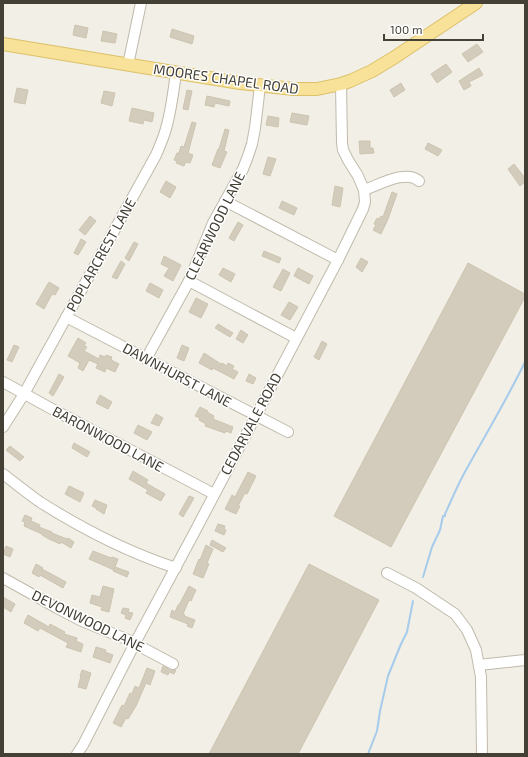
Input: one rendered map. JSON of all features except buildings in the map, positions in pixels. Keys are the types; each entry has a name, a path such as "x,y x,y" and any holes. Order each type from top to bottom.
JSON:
{"main road":[{"name":"MOORES CHAPEL ROAD","path":"3,44 260,86 293,90 317,89 341,84 372,71 476,3"}],"street":[{"path":"128,65 141,3"},
{"name":"POPLARCREST LANE","path":"3,427 24,394 156,155 167,127 176,73"},
{"path":"341,84 342,136 344,150 364,190 400,177 411,177 419,181"},
{"name":"CLEARWOOD LANE","path":"146,359 189,281 213,223 248,156 255,128 260,86"},
{"name":"CEDARVALE ROAD","path":"77,754 338,260 363,209 365,202 364,190"},
{"path":"225,201 338,260"},
{"path":"189,281 296,338"},
{"name":"DAWNHURST LANE","path":"66,317 288,432"},
{"name":"BARONWOOD LANE","path":"3,382 214,494"},
{"path":"3,474 66,518 119,545 176,568"},
{"path":"387,573 416,588 455,614 467,630 476,650 481,677 482,754"},
{"name":"DEVONWOOD LANE","path":"3,578 56,608 82,621 135,643 173,664"},
{"path":"479,665 525,660"}],"waterway":[{"path":"423,577 432,547 440,530 443,516 445,516 463,475 504,403 525,362"},
{"path":"368,754 377,731 388,676 407,632 413,601"}]}
